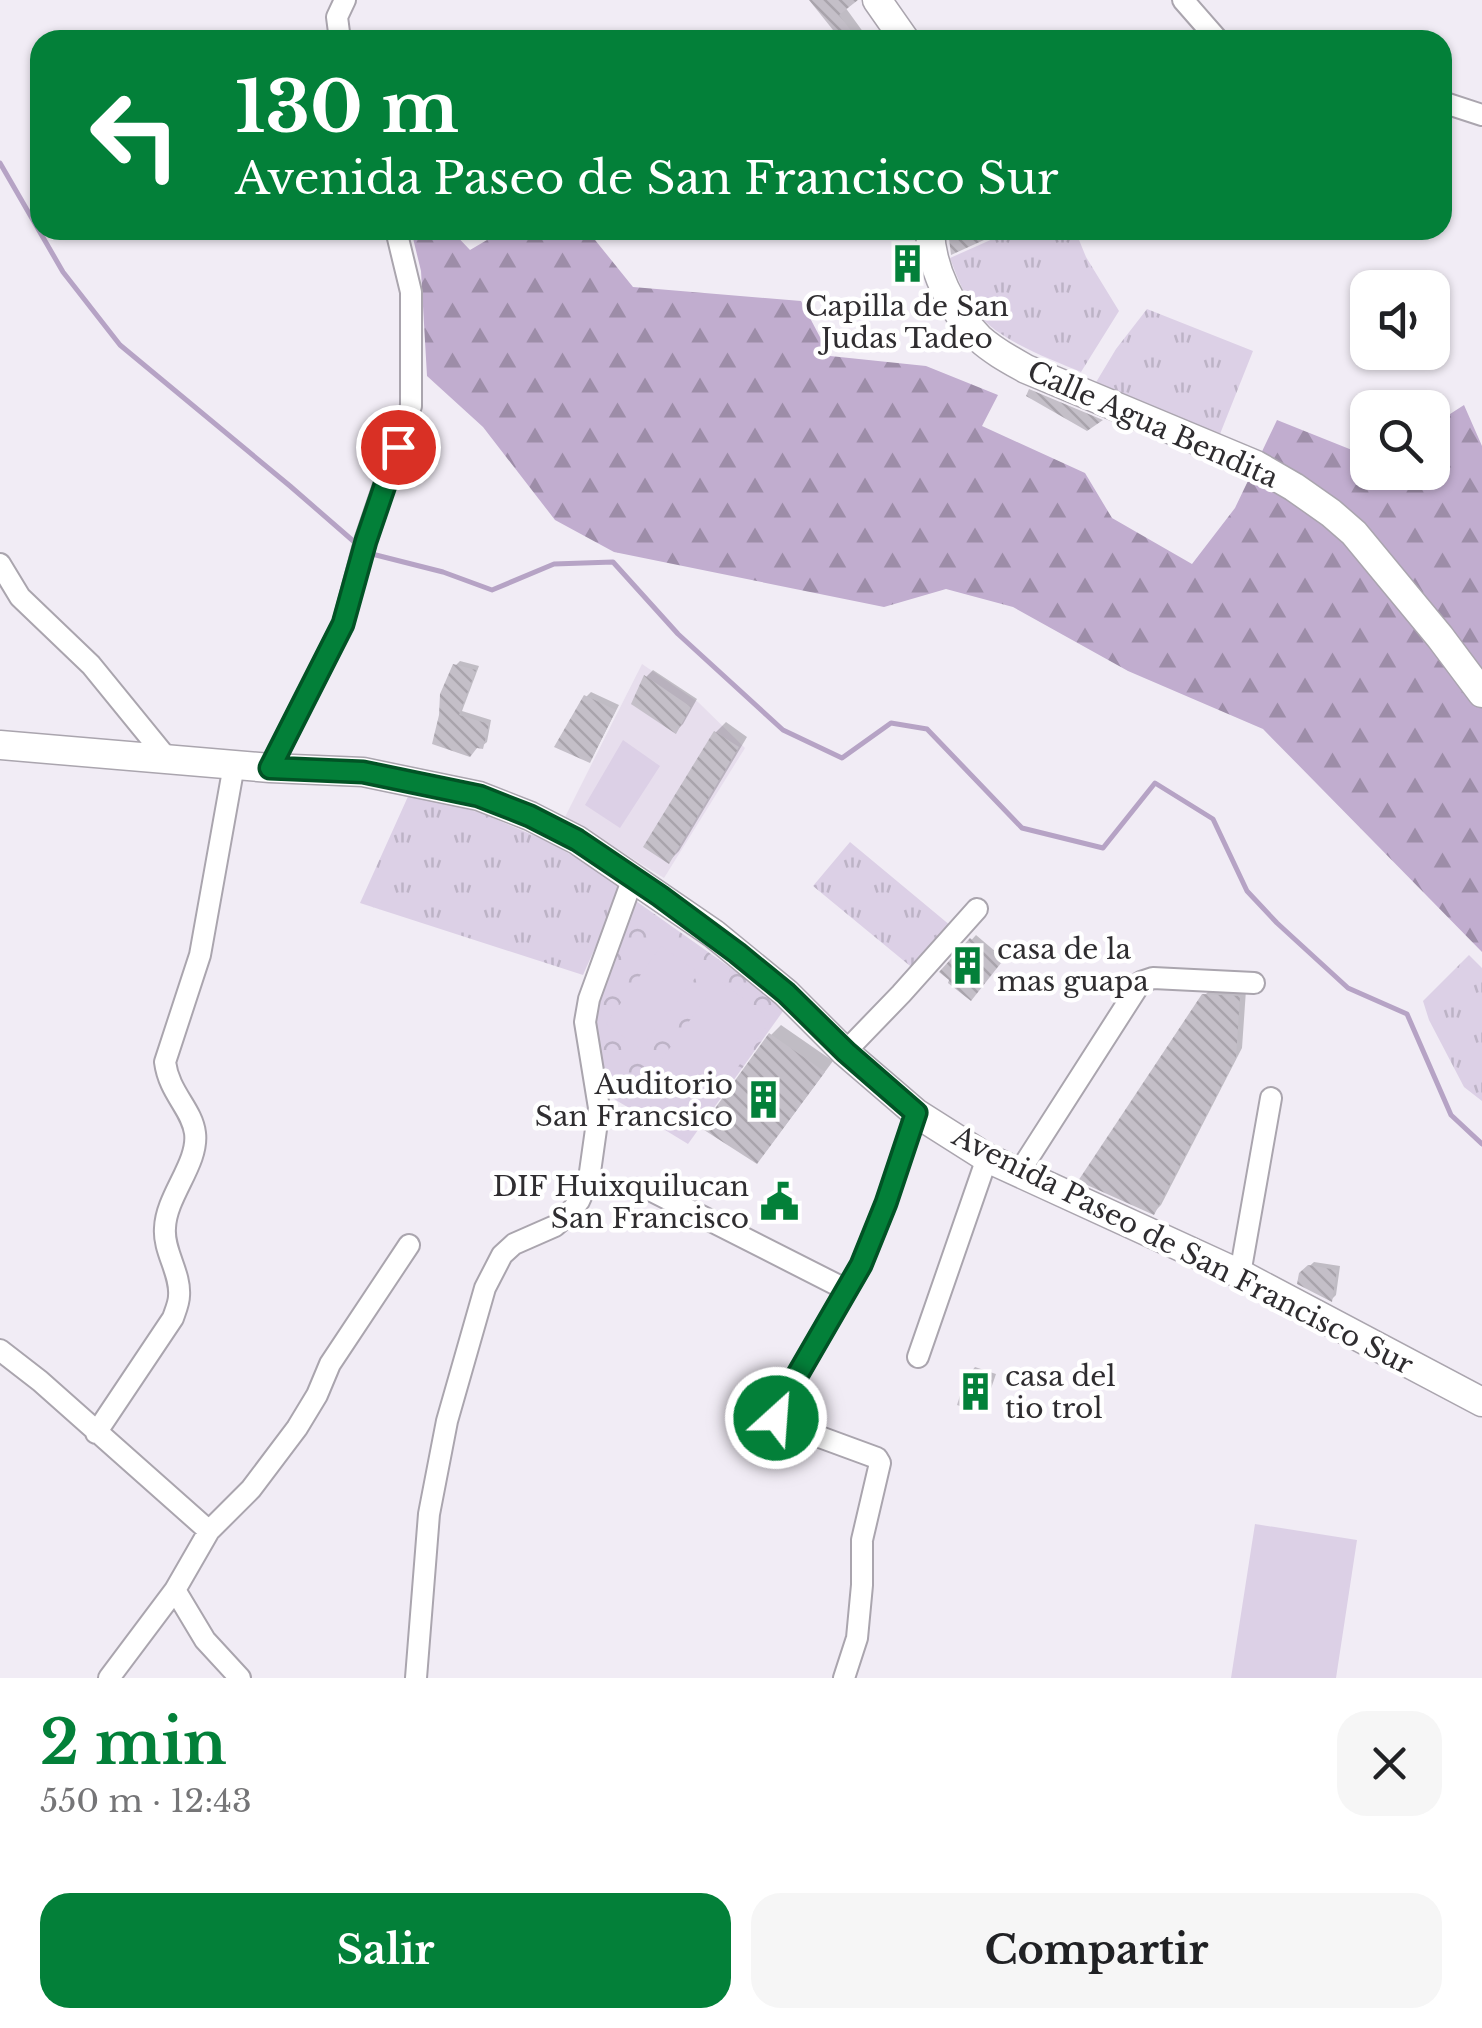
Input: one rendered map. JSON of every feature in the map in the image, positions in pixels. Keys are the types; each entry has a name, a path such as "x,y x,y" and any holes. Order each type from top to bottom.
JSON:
{"main road":[{"path":"876,0 898,30"},
{"name":"Calle Agua Bendita","path":"932,240 943,283 981,340 1026,369 1256,465 1306,496 1354,533 1482,693"},
{"name":"Avenida Paseo de San Francisco Sur","path":"0,744 270,768 363,772 479,796 530,816 577,840 714,934 786,993 916,1113 987,1158 1240,1274 1482,1402"}],"street":[{"path":"339,30 338,18 345,0"},
{"path":"1183,0 1209,30"},
{"path":"1452,105 1482,114"},
{"path":"270,768 343,624 411,406 411,292 398,240"},
{"path":"0,564 20,596 91,665 166,757"},
{"path":"96,1432 172,1318 180,1298 164,1230 169,1206 196,1144 195,1127 167,1080 165,1062 200,954 234,765"},
{"path":"416,1678 429,1514 447,1421 485,1288 502,1254 514,1244 555,1226 569,1214 589,1179 599,1108 585,1022 589,998 633,878"},
{"path":"846,1052 977,910"},
{"path":"1018,1174 1142,982 1153,978 1254,983"},
{"path":"1240,1274 1271,1098"},
{"path":"844,1678 857,1638 862,1540 880,1463 877,1458 779,1422 776,1412 861,1265 916,1113"},
{"path":"918,1357 987,1158"},
{"path":"650,1190 845,1289"},
{"path":"109,1678 175,1590 209,1531 251,1489 297,1428 330,1364 409,1245"},
{"path":"0,1350 209,1531"},
{"path":"175,1590 205,1640 240,1678"}],"shaded area":[{"path":"642,664 698,702 745,748 664,878 565,817"}],"green space":[{"path":"413,240 460,240 470,250 487,240 595,240 633,287 801,301 830,356 926,366 998,395 982,426 1085,473 1112,518 1192,564 1235,508 1277,420 1350,449 1350,490 1450,490 1450,414 1464,405 1482,446 1482,952 1263,729 1128,671 1013,607 946,589 884,607 614,552 555,520 483,427 427,376 421,271"},
{"path":"990,240 1079,240 1119,311 1081,372 1026,348 987,324 969,301 950,258"},
{"path":"1147,309 1253,351 1220,434 1095,384"},
{"path":"623,740 660,766 620,828 585,805"},
{"path":"410,792 481,813 549,842 623,885 583,975 360,903"},
{"path":"850,842 951,926 915,970 813,886"},
{"path":"636,901 786,1007 688,1144 606,1094 594,1019"},
{"path":"661,946 699,973 640,1049 606,1024"},
{"path":"1469,955 1482,968 1482,1101 1464,1087 1423,1001"},
{"path":"719,980 771,1020 687,1139 630,1103"},
{"path":"1255,1524 1357,1540 1336,1678 1231,1678"}],"building":[{"path":"809,0 858,0 839,15 850,30 833,30"},
{"path":"949,240 984,240 951,255"},
{"path":"1029,389 1103,420 1087,431 1026,396"},
{"path":"453,664 476,670 459,715 489,724 483,749 477,748 470,757 432,744 440,694"},
{"path":"644,675 691,707 676,734 631,704"},
{"path":"584,695 616,710 590,763 554,747"},
{"path":"714,731 739,747 669,864 643,847"},
{"name":"casa de la mas guapa","path":"970,938 1001,963 971,1001 939,972"},
{"path":"1202,994 1240,996 1236,1058 1154,1215 1078,1181"},
{"name":"Auditorio San Francsico","path":"769,1033 825,1072 757,1164 701,1128"},
{"path":"1308,1265 1337,1270 1332,1302 1297,1284 1299,1273"},
{"name":"casa del tio trol","path":"968,1370 993,1378 982,1413 957,1405"}],"waterway":[{"path":"0,163 30,215"},
{"path":"45,240 63,272 120,345 359,546"},
{"path":"368,553 443,572 492,590 554,564 613,562 678,634 783,730 842,758 891,723 927,729 1022,828 1103,848 1155,783 1213,819 1247,891 1277,923 1348,988 1407,1014 1451,1115 1482,1144"}],"place":[{"name":"Capilla de San Judas Tadeo","path":"907,263"},
{"name":"casa de la mas guapa","path":"967,965"},
{"name":"Auditorio San Francsico","path":"763,1100"},
{"name":"DIF Huixquilucan San Francisco","path":"779,1202"},
{"name":"casa del tio trol","path":"975,1392"}],"route":[{"path":"398,447 343,624 270,768 363,772 479,796 577,840 714,934 786,993 916,1113 861,1265 776,1418"}]}
